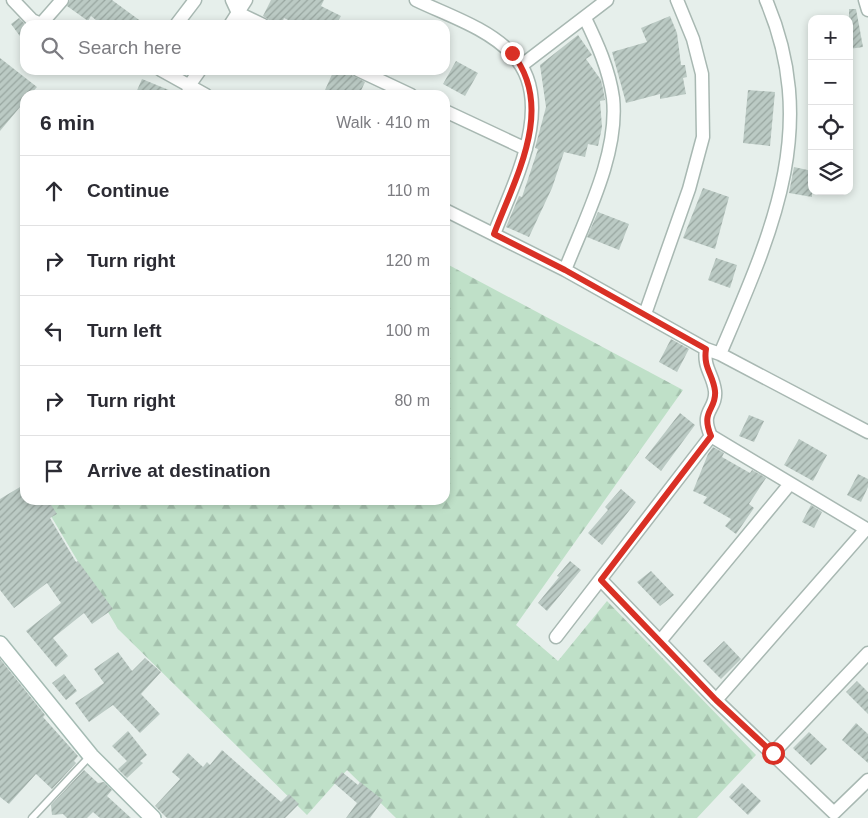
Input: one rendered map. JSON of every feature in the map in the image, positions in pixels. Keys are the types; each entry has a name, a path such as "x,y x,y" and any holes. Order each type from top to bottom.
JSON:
{"street":[{"path":"13,0 32,20"},
{"path":"44,20 62,0"},
{"path":"180,20 195,0"},
{"path":"232,0 238,13 253,20"},
{"path":"233,20 246,0"},
{"path":"416,0 487,35 512,53 522,65 532,99 533,122 526,149 494,234"},
{"path":"522,65 607,0"},
{"path":"645,314 686,198 703,138 702,74 693,39 677,0"},
{"path":"720,354 763,253 781,190 789,147 790,107 787,76 781,43 766,0"},
{"path":"865,0 868,10"},
{"path":"565,270 605,162 613,126 613,98 607,71 599,46 585,18"},
{"path":"169,75 195,90"},
{"path":"188,87 196,75"},
{"path":"369,75 400,90"},
{"path":"450,113 526,149"},
{"path":"450,212 565,270 706,349 720,354 868,432"},
{"path":"706,349 704,360 715,389 715,396 705,424 711,436 789,485 867,530 716,700"},
{"path":"556,637 711,436"},
{"path":"661,640 789,485"},
{"path":"601,580 661,640 716,700 834,813 868,780"},
{"path":"0,644 91,756 153,818"},
{"path":"773,753 868,653"}],"lane":[{"path":"32,818 91,756"}],"green space":[{"path":"450,266 683,390 516,625 558,661 607,601 756,755 697,818 396,818 347,770 307,815 118,629 45,506 450,505"}],"building":[{"path":"70,0 112,0 139,20 96,20 91,16 87,20 67,6"},
{"path":"271,0 324,0 321,6 341,16 339,20 288,20 284,18 283,20 269,20 263,16"},
{"path":"849,9 856,9 863,47 853,48 853,15 849,15"},
{"path":"670,16 677,33 681,65 685,65 687,77 683,78 686,94 660,99 660,94 626,103 612,52 647,42 641,28"},
{"path":"19,18 21,20 20,36 11,24"},
{"path":"578,35 592,55 586,59 601,80 605,100 600,101 602,127 598,146 588,144 585,157 564,152 552,188 529,237 506,227 519,196 522,197 538,149 535,148 546,107 540,65"},
{"path":"0,58 37,87 34,90 20,90 20,107 0,131"},
{"path":"456,61 478,73 465,96 443,84 448,75 450,75"},
{"path":"332,75 352,75 365,82 361,90 325,90"},
{"path":"142,79 169,90 137,90"},
{"path":"748,90 775,92 770,146 743,143"},
{"path":"794,167 808,170 808,195 812,195 812,197 789,193"},
{"path":"703,188 729,197 715,249 683,238"},
{"path":"598,212 629,224 619,250 587,237"},
{"path":"716,258 737,265 730,288 708,280"},
{"path":"671,339 689,349 677,372 659,362"},
{"path":"680,413 695,425 661,471 645,458"},
{"path":"749,415 764,421 754,442 739,436"},
{"path":"799,439 827,455 813,481 784,465"},
{"path":"713,447 724,453 722,457 750,473 752,470 766,478 749,504 754,508 736,534 725,526 731,519 703,503 707,497 693,491 708,454"},
{"path":"858,474 868,479 868,487 861,502 847,495"},
{"path":"20,487 20,505 51,505 57,514 50,518 76,562 78,561 113,609 92,624 84,613 53,638 68,656 56,667 26,631 61,603 47,583 14,608 0,590 0,499"},
{"path":"621,489 636,502 602,545 588,533 608,510 605,507"},
{"path":"811,505 822,512 814,528 802,522"},
{"path":"570,561 581,570 547,611 538,603"},
{"path":"651,571 674,595 660,606 637,582"},
{"path":"724,641 741,659 721,679 703,661"},
{"path":"118,652 132,671 145,658 161,672 141,694 160,714 140,733 113,705 89,722 75,703 104,683 94,669"},
{"path":"0,659 45,715 43,717 78,756 74,761 76,763 52,789 36,774 9,804 0,797"},
{"path":"64,674 77,691 66,700 52,683"},
{"path":"857,681 868,692 868,714 846,692"},
{"path":"856,723 868,734 868,763 842,740"},
{"path":"128,731 147,755 140,761 143,763 127,778 118,769 127,761 112,746"},
{"path":"809,732 827,749 811,765 793,748"},
{"path":"222,750 281,802 289,794 299,804 285,818 167,818 155,806 180,779 172,772 188,753 203,767 207,762 210,765"},
{"path":"84,770 98,783 104,782 112,790 107,796 131,818 100,818 93,812 87,818 67,818 63,814 52,815 51,805"},
{"path":"342,772 358,785 360,782 383,800 370,818 346,818 357,803 334,783"},
{"path":"742,783 761,801 748,815 729,797"}],"route":[{"path":"512,53 522,65 532,99 533,122 526,149 494,234 565,270 706,349 704,360 706,370 715,389 715,396 705,424 711,436 601,580 661,640 716,700 773,753"}]}
